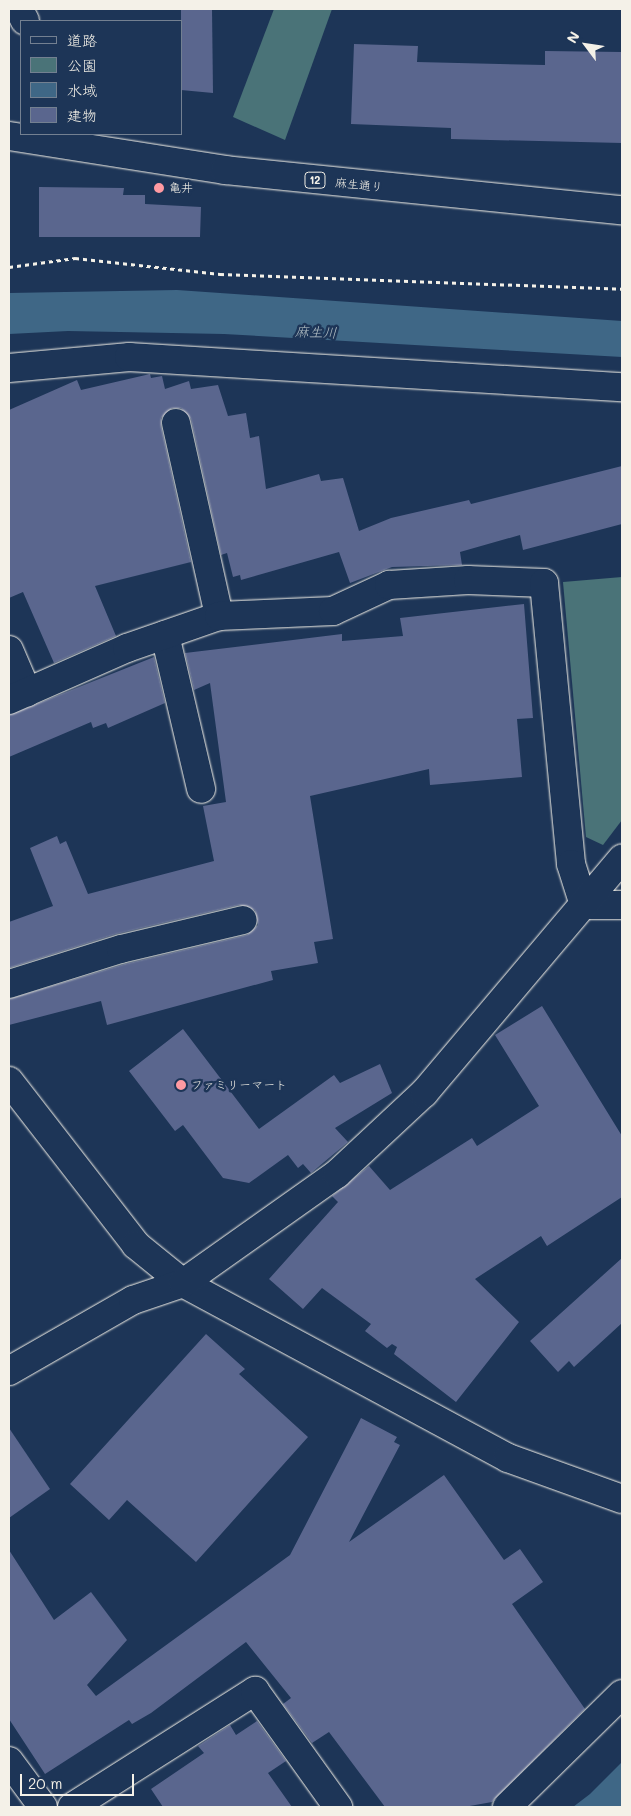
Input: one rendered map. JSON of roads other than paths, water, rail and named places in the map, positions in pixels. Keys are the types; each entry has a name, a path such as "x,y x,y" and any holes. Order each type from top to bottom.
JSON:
{"street":[{"name":"麻生通り","path":"9,136 63,139 225,170 622,210"},
{"path":"9,368 130,357 622,387"},
{"path":"176,423 219,616"},
{"path":"9,650 18,696 165,635 219,616 332,611 389,585 468,580 544,584 571,864 584,905"},
{"path":"165,635 201,789"},
{"path":"9,1371 133,1300 183,1283 337,1174 424,1093 622,859"},
{"path":"584,905 622,905"},
{"path":"9,984 121,949 243,920"},
{"path":"9,1081 136,1245 183,1283 508,1458 622,1499"},
{"path":"72,1807 255,1691 338,1807"},
{"path":"507,1807 622,1694"},
{"path":"9,1761 43,1807"}],"water":[{"name":"麻生川","path":"177,290 622,321 622,357 224,334 68,331 9,334 9,293"},
{"path":"622,1762 622,1807 573,1807 590,1794"}],"place":[{"name":"亀井","path":"159,188"},
{"name":"ファミリーマート","path":"181,1085"}]}
